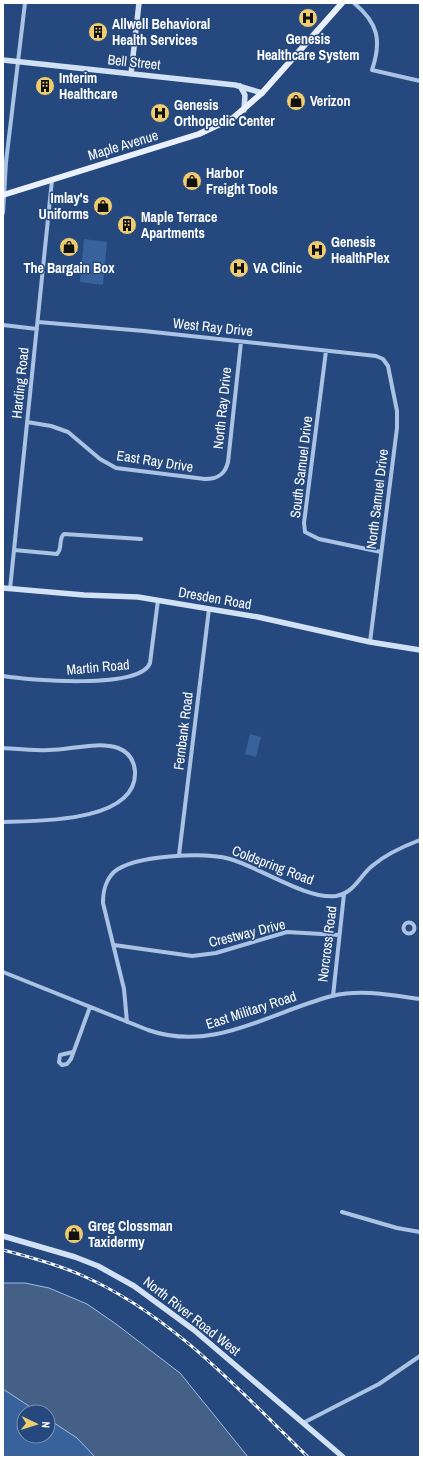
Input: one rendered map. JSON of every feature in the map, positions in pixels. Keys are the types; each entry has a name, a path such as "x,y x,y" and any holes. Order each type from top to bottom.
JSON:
{"main road":[{"name":"Maple Avenue","path":"4,194 199,134 214,128 244,110 262,93 342,3"}],"street":[{"path":"3,213 6,162 25,3"},
{"path":"131,74 139,3"},
{"path":"354,3 369,17 377,37 378,48 372,70 420,81"},
{"name":"Bell Street","path":"3,60 240,86 262,93"},
{"path":"240,86 245,95 244,110"},
{"name":"Harding Road","path":"10,589 52,180"},
{"name":"West Ray Drive","path":"38,322 144,331 376,356 385,361"},
{"path":"3,325 37,329"},
{"name":"North Ray Drive","path":"221,475 228,462 241,342"},
{"name":"South Samuel Drive","path":"326,351 304,523 306,532 319,539 381,552"},
{"name":"North Samuel Drive","path":"370,642 397,419 388,366 385,361"},
{"name":"East Ray Drive","path":"27,422 51,426 68,432 100,459 116,468 205,479 215,478 221,475"},
{"path":"14,550 56,554 60,550 61,538 64,534 141,539"},
{"name":"Dresden Road","path":"3,588 88,595 130,596 158,600 293,624 370,642 420,650"},
{"name":"Martin Road","path":"3,676 36,680 82,681 120,678 143,672 148,669 150,663 158,600"},
{"name":"Fernbank Road","path":"179,855 209,609"},
{"path":"3,748 48,750 113,747 129,755 134,766 135,776 133,786 125,797 105,810 59,819 3,822"},
{"path":"344,894 353,888 372,866 398,850 420,840"},
{"name":"Coldspring Road","path":"127,1022 124,989 103,903 103,891 107,881 116,871 132,864 179,855 230,859 316,893 334,896 344,894"},
{"name":"Norcross Road","path":"334,996 344,894"},
{"path":"414,928 420,929"},
{"name":"Crestway Drive","path":"114,945 192,956 216,953 287,932 339,935"},
{"name":"East Military Road","path":"3,972 127,1022 165,1035 184,1038 202,1037 224,1033 334,996 367,993 420,999"},
{"path":"73,1052 90,1007"},
{"path":"342,1212 397,1228 420,1232"},
{"name":"North River Road West","path":"3,1236 75,1257 98,1266 134,1286 194,1330 343,1457"},
{"path":"303,1423 379,1384 420,1356"}],"shaded area":[{"path":"84,239 107,242 103,285 80,282"},
{"path":"250,734 261,737 256,757 245,754"},
{"path":"3,1283 25,1283 49,1288 87,1304 116,1324 180,1373 248,1457 95,1457 77,1438 56,1424 56,1404 26,1404 3,1389"},
{"path":"3,1389 26,1404 16,1404 16,1444 56,1444 56,1424 77,1438 95,1457 3,1457"}],"railway":[{"path":"3,1250 72,1271 114,1291 145,1310 174,1332 230,1380 308,1457"}],"place":[{"name":"Genesis Healthcare System","path":"308,18"},
{"name":"Allwell Behavioral Health Services","path":"98,32"},
{"name":"Interim Healthcare","path":"45,86"},
{"name":"Verizon","path":"296,101"},
{"name":"Genesis Orthopedic Center","path":"160,113"},
{"name":"Harbor Freight Tools","path":"192,181"},
{"name":"Imlay's Uniforms","path":"103,206"},
{"name":"Maple Terrace Apartments","path":"127,225"},
{"name":"The Bargain Box","path":"69,247"},
{"name":"Genesis HealthPlex","path":"317,250"},
{"name":"VA Clinic","path":"239,268"},
{"name":"Greg Clossman Taxidermy","path":"74,1234"}]}
